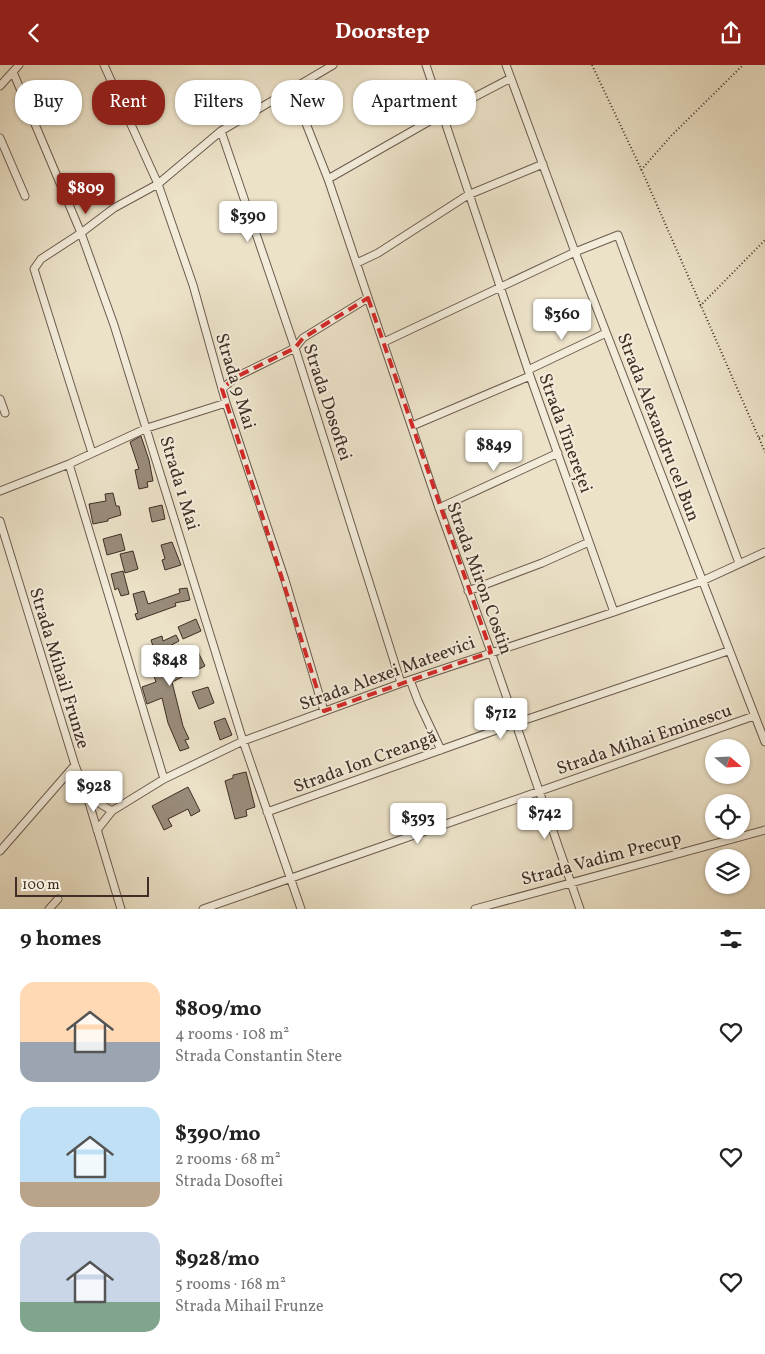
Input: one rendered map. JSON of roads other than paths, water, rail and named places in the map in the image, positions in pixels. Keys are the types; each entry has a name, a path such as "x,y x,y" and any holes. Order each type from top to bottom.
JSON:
{"street":[{"path":"0,86 20,65"},
{"name":"Strada 9 Mai","path":"104,65 158,184 193,285 226,403 285,580 324,711"},
{"path":"306,80 333,65"},
{"name":"Strada Tinereței","path":"426,65 431,80"},
{"name":"Strada Alexandru cel Bun","path":"506,65 575,252 728,651 765,742"},
{"name":"Strada 1 Mai","path":"13,72 81,233 114,325 243,741 301,909"},
{"path":"476,96 511,78"},
{"path":"92,453 34,269 41,259 81,233 114,208 158,184 222,131 271,101"},
{"name":"Strada Miron Costin","path":"307,125 328,179 439,508 580,909"},
{"path":"328,179 423,125"},
{"name":"Strada Tinereței","path":"446,125 529,373 614,612"},
{"name":"Strada Dosoftei","path":"222,131 295,348 401,683"},
{"path":"0,138 26,197"},
{"path":"357,263 394,243 468,195 543,165"},
{"name":"Strada Alexandru cel Bun","path":"575,252 618,235 739,563"},
{"path":"384,343 575,252"},
{"path":"222,389 236,377 295,348 303,338 368,298"},
{"path":"412,426 529,373 606,333"},
{"path":"0,399 5,413"},
{"path":"0,491 70,464 147,428 226,403"},
{"path":"439,508 558,453"},
{"path":"70,464 164,779"},
{"name":"Strada Mihail Frunze","path":"0,521 121,909"},
{"path":"468,591 542,563 589,542"},
{"name":"Strada Alexei Mateevici","path":"97,830 112,811 164,779 243,741 401,683 702,581 765,552"},
{"name":"Strada Ion Creangă","path":"267,812 516,723 728,651"},
{"path":"410,680 441,750"},
{"name":"Strada Mihai Eminescu","path":"203,909 754,716"},
{"path":"0,851 75,765"},
{"path":"86,797 112,811"},
{"name":"Strada Vadim Precup","path":"475,909 765,830"},
{"path":"49,909 58,899"}]}
